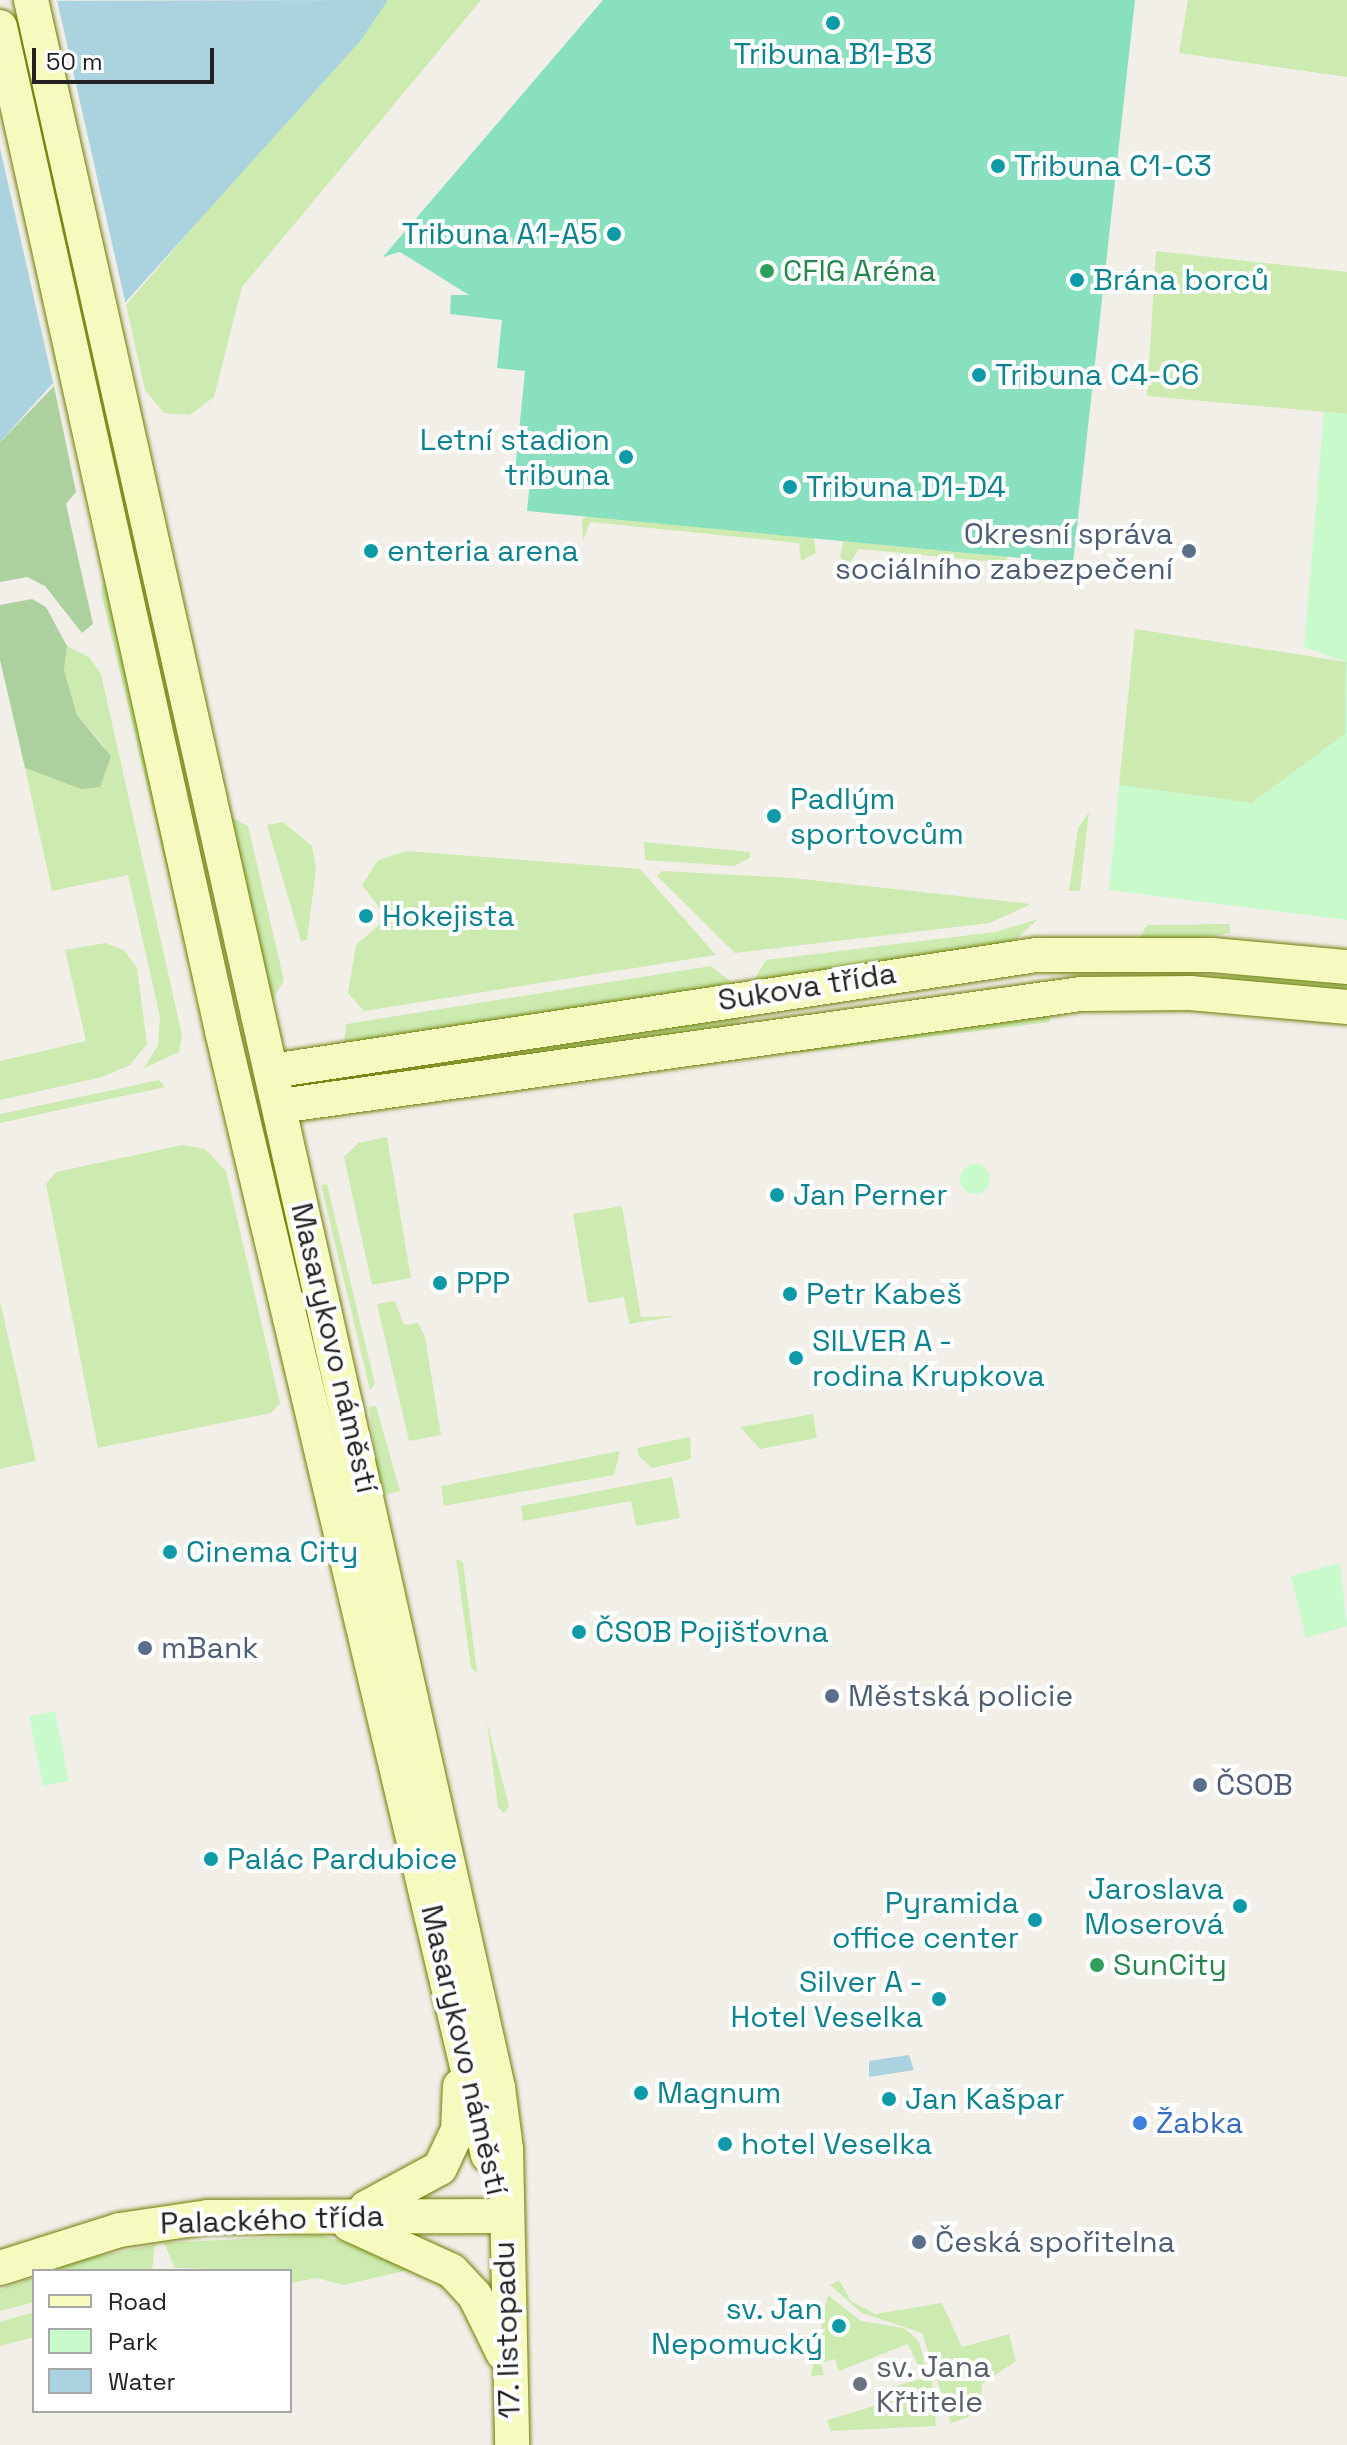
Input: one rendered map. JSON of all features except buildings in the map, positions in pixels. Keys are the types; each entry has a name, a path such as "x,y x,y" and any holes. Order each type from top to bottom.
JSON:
{"main road":[{"name":"Masarykovo náměstí","path":"31,0 486,2030 505,2135 502,2216"},
{"name":"Masarykovo náměstí","path":"0,27 242,1108 502,2216"},
{"name":"Sukova třída","path":"272,1071 1036,955 1198,954 1347,967"},
{"name":"Sukova třída","path":"280,1106 1081,994 1190,993 1347,1007"},
{"path":"315,2216 400,2195 444,2161 460,2122 457,2022"},
{"name":"Palackého třída","path":"0,2268 155,2223 315,2216 502,2216"},
{"path":"315,2216 393,2239 452,2271 480,2305 511,2371"},
{"name":"17. listopadu","path":"502,2216 512,2445"}],"green space":[{"path":"388,0 481,0 242,287 214,397 190,415 164,413 145,390 126,305"},
{"name":"CFIG Aréna","path":"603,0 1135,0 1073,563 527,511 530,482 514,481 525,371 497,368 502,320 450,314 451,295 469,295 400,252 383,257"},
{"path":"1188,0 1347,0 1347,77 1179,53"},
{"path":"1156,251 1347,272 1347,414 1147,396"},
{"path":"54,386 76,492 66,504 93,624 82,633 45,586 27,577 0,582 0,442"},
{"path":"1324,412 1347,414 1347,920 1109,890 1119,785 1252,803 1345,734 1346,662 1304,647"},
{"path":"589,516 814,538 816,553 801,561 799,543 590,522 583,541 582,519"},
{"path":"843,541 1007,556 1007,577 996,580 996,562 859,549 848,566 840,557"},
{"path":"106,571 120,619 204,1025 101,592"},
{"path":"32,599 46,607 67,646 64,670 77,715 111,756 100,787 81,789 25,768 0,660 0,605"},
{"path":"1135,629 1346,662 1345,734 1252,803 1119,785"},
{"path":"67,646 89,657 101,674 182,1035 179,1052 144,1068 158,1045 160,1017 128,875 52,891 25,768 81,789 105,747 77,715 64,670"},
{"path":"1089,812 1080,891 1069,891 1078,828"},
{"path":"227,815 248,826 284,980 269,1006"},
{"path":"283,822 312,846 316,869 307,940 301,941 267,825"},
{"path":"644,842 750,852 750,858 734,866 645,860"},
{"path":"407,851 640,869 716,955 364,1011 348,993 356,945 379,925 382,911 362,885 378,860"},
{"path":"663,871 793,878 1031,904 990,923 735,953 657,876"},
{"path":"1038,919 1013,942 753,981 766,960 995,932"},
{"path":"1230,924 1230,933 1188,940 1139,939 1147,925"},
{"path":"105,943 124,950 137,968 147,1044 130,1065 102,1077 0,1100 0,1061 86,1041 65,950"},
{"path":"711,966 735,985 344,1043 346,1024"},
{"path":"1301,975 1347,980 1347,993 1135,977"},
{"path":"738,1010 739,1024 344,1089 342,1079"},
{"path":"1049,1012 1050,1022 795,1053 797,1045"},
{"path":"159,1080 165,1087 0,1123 0,1114"},
{"path":"387,1137 411,1278 372,1285 344,1157 358,1143"},
{"path":"182,1145 205,1149 226,1171 280,1403 271,1413 98,1448 46,1184 56,1172"},
{"path":"975,1164 986,1168 990,1179 986,1190 975,1194 964,1190 960,1179 964,1168"},
{"path":"327,1184 375,1384 370,1390 321,1185"},
{"path":"622,1206 641,1317 677,1316 629,1324 624,1297 588,1303 573,1214"},
{"path":"0,1301 36,1461 0,1469"},
{"path":"395,1301 404,1325 418,1323 425,1337 441,1435 409,1441 377,1304"},
{"path":"376,1406 400,1491 380,1496 369,1407"},
{"path":"813,1414 817,1438 760,1449 740,1427"},
{"path":"690,1437 691,1459 652,1468 639,1456 637,1448"},
{"path":"620,1451 614,1475 444,1506 441,1486"},
{"path":"672,1477 680,1518 636,1526 631,1501 523,1521 521,1506"},
{"path":"456,1559 463,1562 477,1673 471,1668"},
{"path":"1340,1563 1347,1626 1306,1638 1291,1576"},
{"path":"55,1711 69,1781 43,1786 29,1716"},
{"path":"487,1722 509,1806 504,1813 498,1807"},
{"path":"320,2235 426,2266 343,2285 317,2278 292,2283 292,2269 175,2268 164,2243"},
{"path":"155,2245 152,2269 55,2269 84,2259"},
{"path":"32,2278 32,2303 0,2311 0,2290"},
{"path":"839,2280 851,2301 875,2314 942,2303 962,2347 1009,2334 1016,2361 982,2384 981,2402 969,2402 969,2417 951,2423 922,2333 862,2313 830,2285"},
{"path":"828,2295 861,2321 904,2328 918,2340 932,2382 936,2426 831,2431 827,2420 901,2398 896,2386 924,2378 908,2344 839,2371 835,2359 821,2363 824,2375 811,2376"},
{"path":"32,2313 32,2338 0,2346 0,2322"}],"water":[{"path":"388,0 361,40 0,442 0,1"},
{"path":"909,2055 914,2070 869,2077 869,2061"}],"pier":[{"path":"0,0 57,0 127,310 55,391 0,148"}],"place":[{"name":"Tribuna B1-B3","path":"833,23"},
{"name":"Tribuna C1-C3","path":"998,166"},
{"name":"Tribuna A1-A5","path":"614,234"},
{"name":"CFIG Aréna","path":"767,271"},
{"name":"Brána borců","path":"1077,280"},
{"name":"Tribuna C4-C6","path":"979,375"},
{"name":"Letní stadion tribuna","path":"626,457"},
{"name":"Tribuna D1-D4","path":"790,487"},
{"name":"enteria arena","path":"371,551"},
{"name":"Okresní správa sociálního zabezpečení","path":"1189,551"},
{"name":"Padlým sportovcům","path":"774,816"},
{"name":"Hokejista","path":"366,916"},
{"name":"Jan Perner","path":"777,1195"},
{"name":"PPP","path":"440,1283"},
{"name":"Petr Kabeš","path":"790,1294"},
{"name":"SILVER A - rodina Krupkova","path":"796,1358"},
{"name":"Cinema City","path":"170,1552"},
{"name":"ČSOB Pojišťovna","path":"579,1632"},
{"name":"mBank","path":"145,1648"},
{"name":"Městská policie","path":"832,1696"},
{"name":"ČSOB","path":"1200,1785"},
{"name":"Palác Pardubice","path":"211,1859"},
{"name":"Jaroslava Moserová","path":"1240,1906"},
{"name":"Pyramida office center","path":"1035,1920"},
{"name":"SunCity","path":"1097,1965"},
{"name":"Silver A - Hotel Veselka","path":"939,1999"},
{"name":"Magnum","path":"641,2093"},
{"name":"Jan Kašpar","path":"889,2099"},
{"name":"Žabka","path":"1140,2123"},
{"name":"hotel Veselka","path":"725,2144"},
{"name":"Česká spořitelna","path":"919,2242"},
{"name":"sv. Jan Nepomucký","path":"839,2326"},
{"name":"sv. Jana Křtitele","path":"860,2384"}]}
